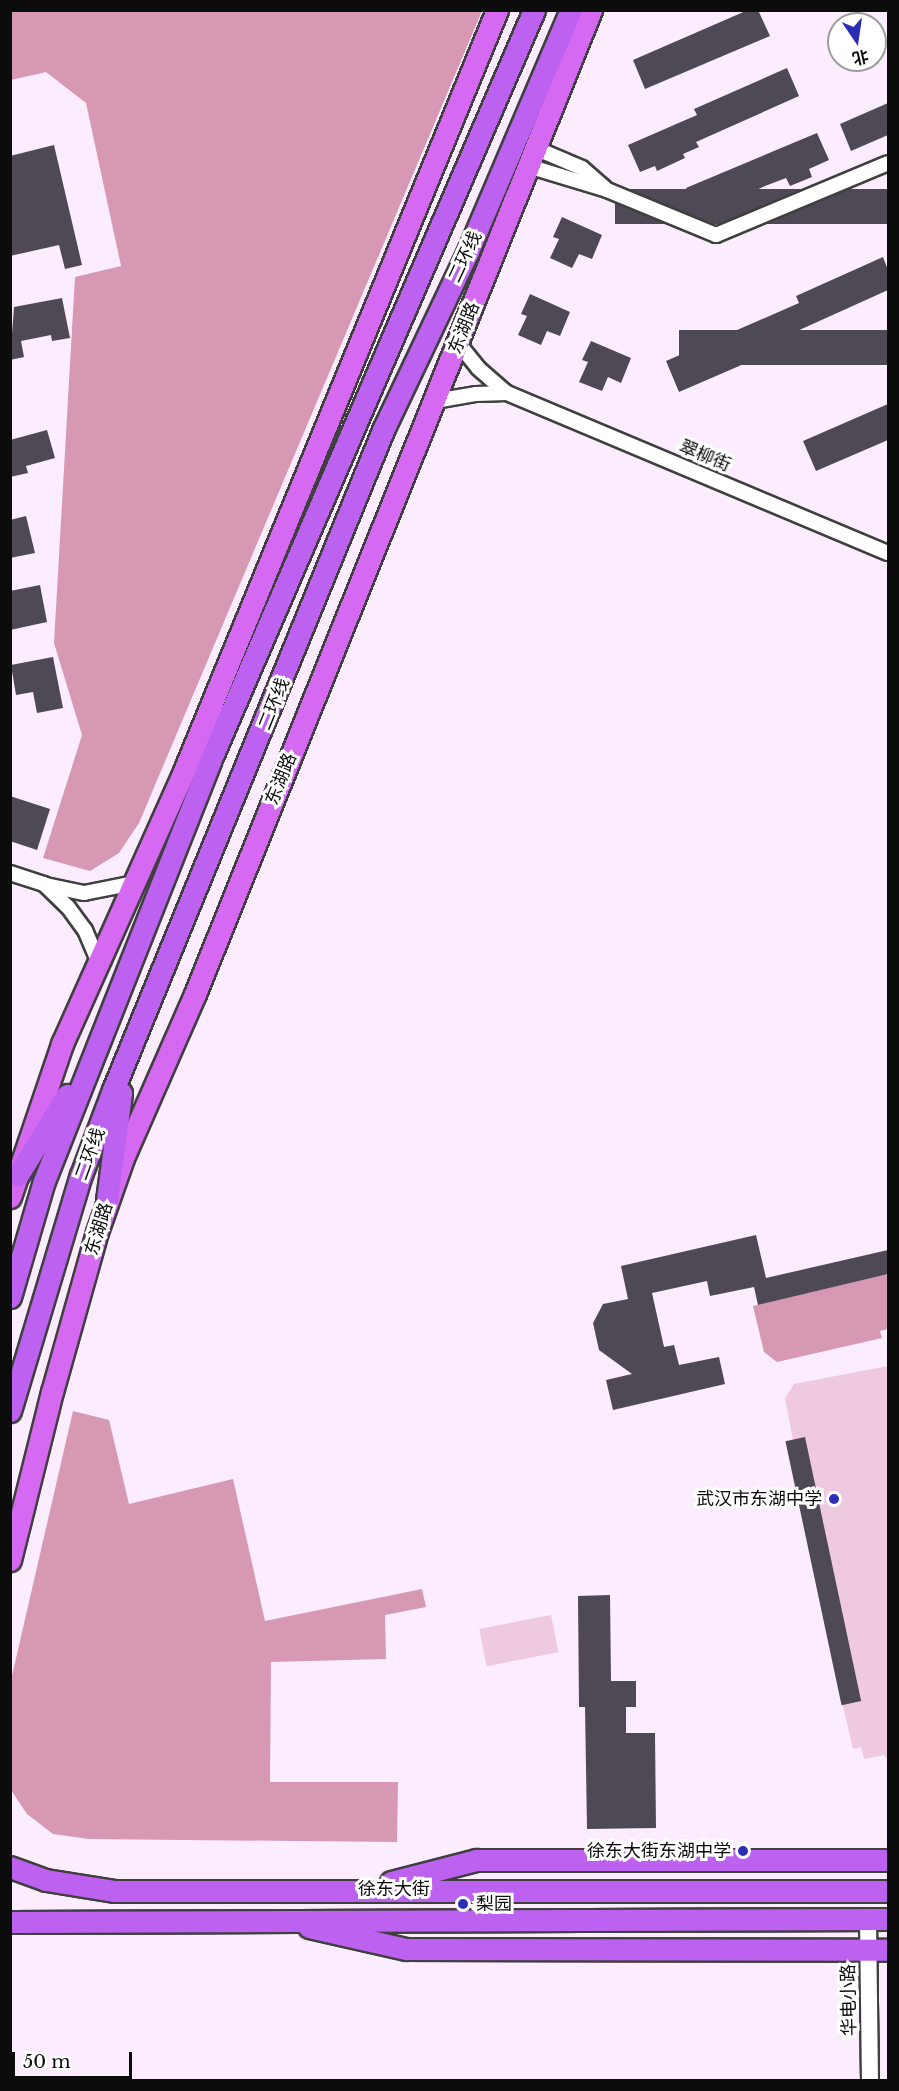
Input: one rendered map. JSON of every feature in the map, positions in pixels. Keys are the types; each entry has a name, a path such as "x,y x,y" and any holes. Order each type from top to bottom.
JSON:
{"highway":[{"name":"二环线","path":"10,1297 44,1181 210,761 534,10"},
{"name":"二环线","path":"10,1411 81,1175 124,1063 384,428 468,251 571,10"},
{"path":"18,1175 96,1049"},
{"path":"107,1200 124,1063"},
{"path":"374,1888 436,1867 476,1860 888,1860"},
{"name":"徐东大街","path":"10,1867 46,1880 115,1891 374,1888 888,1891"},
{"name":"徐东大街","path":"10,1922 878,1919"},
{"path":"285,1921 406,1949 878,1950"}],"main road":[{"path":"10,1197 42,1093 97,958 135,882 497,10"},
{"name":"东湖路","path":"10,1560 52,1392 107,1200 435,401 591,10"}],"street":[{"path":"531,157 716,235 888,163"},
{"path":"531,157 582,168 607,190"},
{"path":"458,343 478,368 507,393"},
{"path":"435,401 476,394 507,393"},
{"name":"翠柳街","path":"507,393 888,553"},
{"path":"10,873 84,893 135,882"},
{"path":"44,884 80,922 97,958"},
{"name":"华电小路","path":"870,2080 878,1919"}],"shaded area":[{"path":"10,11 482,11 139,823 119,853 90,871 43,858 82,735 54,643 75,277 121,266 86,103 46,72 11,80"},
{"path":"888,1274 888,1329 880,1331 882,1338 777,1362 764,1352 753,1306"},
{"path":"888,1366 888,1760 884,1755 864,1759 861,1747 853,1749 785,1398 794,1384"},
{"path":"73,1411 109,1420 129,1504 233,1479 265,1621 422,1589 426,1607 385,1615 386,1659 271,1662 270,1782 398,1782 397,1842 89,1839 53,1834 27,1814 11,1790 11,1680"},
{"path":"551,1615 558,1652 487,1666 479,1629"}],"building":[{"path":"748,10 758,10 770,36 645,89 633,60"},
{"path":"787,68 799,96 696,142 699,147 683,154 685,158 657,171 655,166 640,172 628,145 697,115 694,109"},
{"path":"888,103 888,135 851,151 840,124"},
{"path":"817,133 829,160 809,169 812,177 790,186 786,178 765,186 741,197 744,205 722,215 718,206 698,215 686,188"},
{"path":"54,145 82,265 65,269 59,245 10,256 10,156"},
{"path":"615,189 888,189 888,224 615,224"},
{"path":"562,217 602,235 592,259 579,254 572,268 550,258 559,239 553,237"},
{"path":"883,257 888,270 888,290 795,332 799,340 679,392 666,361 799,303 796,296"},
{"path":"530,294 570,312 560,336 547,331 541,345 518,335 527,316 521,314"},
{"path":"62,298 70,338 52,341 51,335 21,341 24,357 10,360 14,307"},
{"path":"679,330 888,330 888,365 679,365"},
{"path":"591,341 631,358 621,383 608,377 602,391 579,382 588,362 582,360"},
{"path":"888,404 888,440 816,471 803,441"},
{"path":"47,430 55,458 26,466 28,473 10,477 10,440"},
{"path":"26,516 35,553 10,558 10,520"},
{"path":"40,585 47,622 10,630 10,591"},
{"path":"53,657 63,708 37,713 33,692 16,695 11,665"},
{"path":"10,796 50,809 37,850 10,841"},
{"path":"756,1235 766,1278 888,1250 888,1274 758,1305 754,1287 710,1296 707,1281 652,1293 664,1347 674,1345 679,1365 719,1357 725,1384 613,1410 606,1380 632,1374 599,1350 593,1323 603,1304 628,1299 621,1266"},
{"path":"805,1437 861,1701 842,1705 785,1441"},
{"path":"610,1595 611,1681 636,1681 636,1707 626,1707 626,1733 655,1733 656,1828 587,1829 585,1707 579,1707 578,1596"}],"place":[{"name":"武汉市东湖中学","path":"834,1499"},
{"name":"徐东大街东湖中学","path":"743,1851"},
{"name":"梨园","path":"463,1904"}]}
